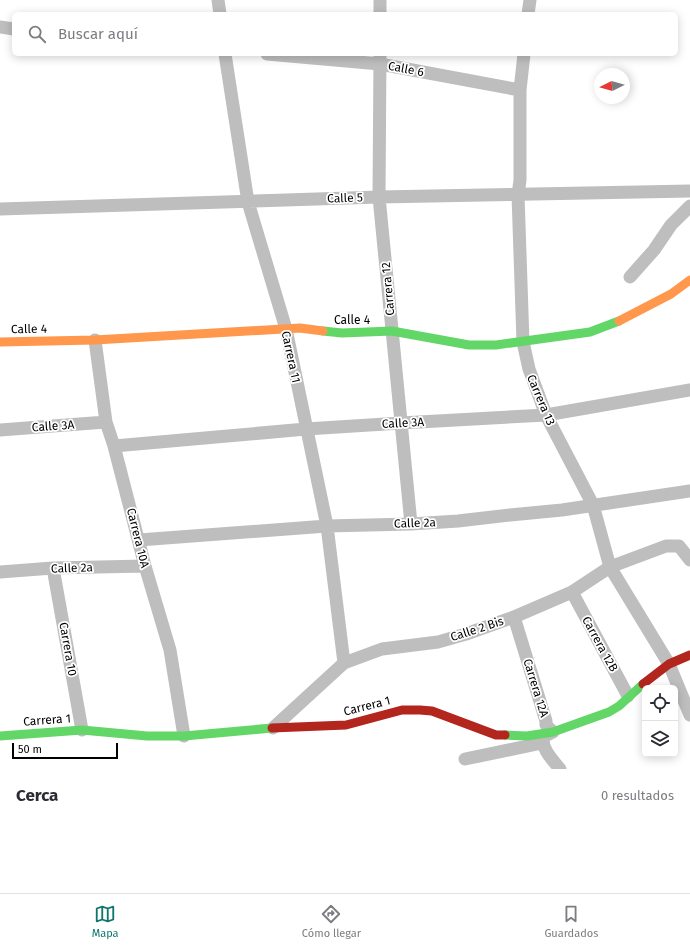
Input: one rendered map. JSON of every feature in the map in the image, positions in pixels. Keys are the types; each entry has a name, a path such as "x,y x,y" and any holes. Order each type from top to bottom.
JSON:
{"street":[{"path":"218,0 220,12"},
{"path":"380,0 380,12"},
{"path":"528,12 530,0"},
{"path":"0,27 12,29"},
{"name":"Carrera 11","path":"225,56 248,202 286,329 327,526 344,663"},
{"name":"Calle 6","path":"312,56 380,59 520,90"},
{"name":"Carrera 13","path":"524,56 520,90 520,180 518,195 523,342 528,369 546,415 593,505 610,567 669,664 690,715"},
{"name":"Carrera 12","path":"380,59 379,197 411,524"},
{"name":"Calle 5","path":"0,209 379,197 690,191"},
{"path":"630,277 654,250 671,225 690,206"},
{"name":"Calle 4","path":"0,342 95,340 300,328 342,333 392,331 470,344 496,345 590,332 622,320 671,294 690,280"},
{"name":"Carrera 10A","path":"95,340 106,422 114,446 145,566 170,650 184,736"},
{"name":"Calle 3A","path":"114,446 401,422 546,415 690,390"},
{"name":"Calle 3A","path":"0,430 106,422"},
{"name":"Calle 2a","path":"139,540 327,526 458,522 562,510 690,491"},
{"name":"Calle 2 Bis","path":"273,728 344,663 382,649 438,642 514,617 572,592 610,567 666,546 679,546 689,559"},
{"name":"Calle 2a","path":"0,572 54,568 145,566"},
{"name":"Carrera 10","path":"54,568 82,730"},
{"name":"Carrera 12B","path":"572,592 628,696"},
{"name":"Carrera 12A","path":"514,617 546,725 553,732 543,737 542,743"},
{"name":"Carrera 1","path":"0,736 82,730 147,736 184,736 273,728 346,725 402,710 420,710 432,711 496,735 527,736 553,732 609,712 619,706 628,696 669,664 690,654"},
{"path":"465,759 542,743 544,748 560,769"}],"traffic: fast":[{"path":"323,331 342,333 392,331 469,345 496,345 590,332 619,321"},
{"path":"505,735 527,736 553,732 609,712 619,706 643,684"},
{"path":"0,736 82,730 147,736 184,736 272,728"}],"traffic: slow":[{"path":"619,321 671,294 690,280"},
{"path":"0,342 95,340 300,328 323,331"}],"traffic: jam":[{"path":"643,684 669,664 690,655"},
{"path":"272,728 346,725 402,710 420,710 432,711 496,735 505,735"}]}
